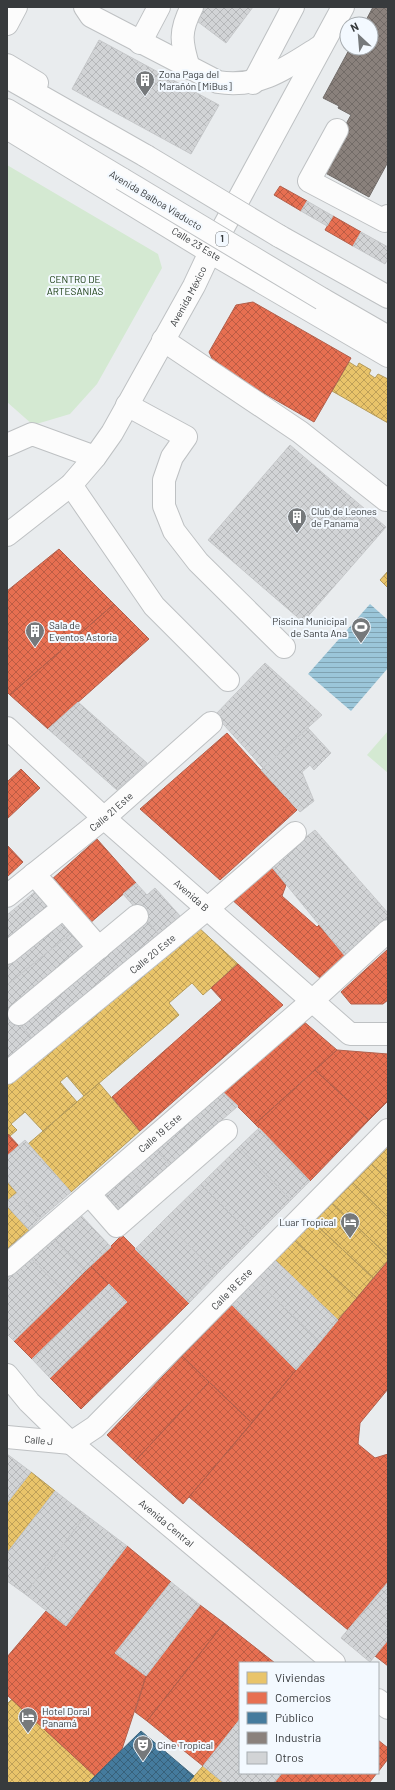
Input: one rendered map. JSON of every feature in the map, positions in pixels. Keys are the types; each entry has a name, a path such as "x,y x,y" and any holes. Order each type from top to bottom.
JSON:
{"main road":[{"path":"7,24 16,7"},
{"path":"84,7 91,16 140,43 218,82 234,85 253,83 286,68 322,46"},
{"path":"140,43 159,7"},
{"path":"189,68 183,48 182,34 185,20 192,7"},
{"path":"253,83 293,7"},
{"name":"Avenida México","path":"7,535 71,485 112,433 194,286 210,252 343,7"},
{"path":"7,65 237,202 388,286"},
{"path":"7,78 146,156 279,236 388,298"},
{"name":"Avenida Balboa Viaducto","path":"7,110 322,300 388,337"},
{"name":"Calle 23 Este","path":"7,128 210,252 388,356"},
{"path":"337,130 309,182 385,221 388,216"},
{"path":"163,340 300,432 386,500"},
{"path":"127,405 186,437 172,457 164,480 164,506 174,531 198,562 284,647"},
{"path":"7,445 32,434 95,456"},
{"path":"71,485 154,606 228,680"},
{"name":"Calle 21 Este","path":"7,896 104,818 211,723"},
{"name":"Avenida B","path":"7,728 104,818 350,1034 388,1034"},
{"name":"Calle 20 Este","path":"7,1073 207,909 296,833"},
{"path":"34,874 99,948"},
{"path":"7,954 64,908"},
{"path":"19,1014 137,916"},
{"name":"Calle 19 Este","path":"7,1265 312,1002 388,932"},
{"name":"Calle 18 Este","path":"71,1443 95,1427 388,1130"},
{"path":"89,1194 117,1226 226,1131"},
{"name":"Avenida Central","path":"7,1375 29,1402 71,1443 333,1662"},
{"name":"Calle J","path":"7,1436 71,1443"},
{"path":"379,1701 388,1708"}],"green space":[{"name":"CENTRO DE ARTESANIAS","path":"7,165 158,254 162,268 97,384 70,414 33,425 7,402"},
{"path":"388,731 388,773 367,755"}],"water":[{"name":"Piscina Municipal de Santa Ana","path":"370,604 388,620 388,668 351,711 308,674"}],"building: Viviendas":[{"path":"349,362 357,367 359,363 371,370 369,374 375,378 378,374 388,379 388,423 332,391"},
{"path":"388,571 388,588 380,580"},
{"path":"197,926 238,964 203,995 192,983 169,1003 179,1015 84,1096 67,1076 60,1082 77,1102 43,1131 25,1112 11,1124 17,1130 10,1136 7,1133 7,1083"},
{"path":"99,1083 140,1131 71,1192 28,1144"},
{"path":"388,1143 388,1180 369,1162"},
{"path":"369,1162 388,1180 388,1217 351,1181"},
{"path":"7,1181 17,1193 7,1201"},
{"path":"351,1181 388,1217 388,1256 331,1202"},
{"name":"Luar Tropical","path":"331,1202 388,1256 388,1261 373,1278 312,1221"},
{"path":"7,1206 29,1230 7,1249"},
{"path":"312,1221 373,1278 357,1298 294,1240"},
{"path":"294,1240 357,1298 338,1320 275,1260"},
{"path":"31,1472 55,1491 7,1553 7,1503"},
{"name":"Hotel Doral Panamá","path":"12,1699 95,1776 88,1783 7,1783 7,1704"},
{"path":"203,1766 224,1783 188,1783"}],"building: Comercios":[{"path":"280,186 307,201 301,211 274,195"},
{"path":"333,216 361,232 353,246 325,230"},
{"path":"253,302 351,358 314,422 215,365 209,352 236,305"},
{"name":"Sala de Eventos Astoria","path":"59,549 114,604 10,695 7,692 7,591"},
{"path":"114,604 149,639 48,729 10,695"},
{"path":"227,733 297,810 220,880 140,809"},
{"path":"21,769 40,788 7,819 7,782"},
{"path":"97,839 136,883 89,924 50,881"},
{"path":"7,845 23,862 7,877"},
{"path":"270,865 286,885 282,896 317,927 319,925 345,956 321,979 230,898"},
{"path":"388,949 388,1000 383,1004 351,1004 341,992"},
{"path":"238,964 283,1005 140,1131 112,1097 222,1000 211,988"},
{"path":"302,1020 337,1050 255,1124 222,1091"},
{"path":"337,1050 388,1054 388,1101 369,1120 315,1070"},
{"path":"315,1070 369,1120 310,1181 255,1124"},
{"path":"7,1133 19,1146 7,1156"},
{"path":"122,1235 189,1303 81,1409 50,1378 127,1302 91,1266"},
{"path":"388,1261 388,1389 360,1423 358,1444 375,1458 388,1454 388,1582 348,1630 189,1497"},
{"path":"91,1266 109,1284 32,1359 14,1341"},
{"path":"232,1305 296,1370 252,1423 182,1356"},
{"path":"182,1356 209,1382 135,1461 107,1435"},
{"path":"209,1382 252,1423 183,1504 135,1461"},
{"path":"127,1546 171,1582 115,1653 146,1676 122,1749 95,1776 7,1695 7,1657 46,1611 66,1626"},
{"path":"200,1605 224,1623 147,1721 135,1712 146,1676"},
{"path":"224,1623 274,1662 239,1662 239,1720 203,1766 147,1721"},
{"path":"388,1640 388,1666 375,1656"},
{"path":"379,1741 388,1748 388,1759 379,1771"},
{"path":"281,1774 312,1774 304,1783 274,1783"},
{"path":"312,1774 376,1774 369,1783 304,1783"}],"building: Público":[{"name":"Cine Tropical","path":"141,1731 194,1776 188,1783 88,1783"}],"building: Industria":[{"path":"373,7 388,7 388,162 369,197 320,170 351,115 338,108 339,106 323,98 346,56 379,56 379,16 368,16"}],"building: Otros":[{"path":"200,7 253,7 226,43 193,18"},
{"name":"Zona Paga del Marañón [MiBus]","path":"99,40 219,105 191,154 72,89"},
{"path":"307,201 333,216 327,226 301,211"},
{"path":"361,232 388,247 388,259 385,264 353,246"},
{"name":"Club de Leones de Panama","path":"290,445 386,527 303,622 208,540"},
{"path":"265,663 322,715 263,768 215,715"},
{"path":"78,702 147,763 117,790 48,729"},
{"path":"308,728 331,753 314,770 310,765 302,772 314,801 300,812 261,770"},
{"path":"315,830 388,913 388,917 345,956 270,865"},
{"path":"136,883 147,895 155,888 181,917 160,936 123,894"},
{"path":"37,890 51,908 7,944 7,915"},
{"path":"65,917 75,930 7,985 7,962"},
{"path":"145,918 160,936 33,1040 18,1022"},
{"path":"75,930 91,949 11,1012 7,1007 7,985"},
{"path":"7,1007 33,1040 7,1061"},
{"path":"222,1091 238,1106 170,1165 156,1150"},
{"path":"259,1128 310,1181 291,1200 239,1147"},
{"path":"25,1140 71,1192 40,1219 7,1181 7,1156"},
{"path":"239,1147 291,1200 254,1237 201,1184"},
{"path":"156,1150 170,1165 142,1191 128,1175"},
{"path":"128,1175 141,1190 118,1210 105,1195"},
{"path":"201,1184 254,1237 217,1274 164,1220"},
{"path":"17,1193 40,1219 29,1230 7,1206 7,1201"},
{"path":"77,1211 111,1247 85,1271 51,1236"},
{"path":"164,1220 217,1274 189,1303 135,1249"},
{"path":"51,1236 85,1271 64,1292 29,1256"},
{"path":"29,1256 64,1292 14,1341 7,1334 7,1278"},
{"path":"275,1260 338,1320 320,1342 256,1280"},
{"path":"256,1280 320,1342 296,1370 232,1305"},
{"path":"109,1284 127,1302 50,1378 32,1359"},
{"path":"7,1454 31,1472 7,1503"},
{"path":"55,1491 86,1515 25,1594 7,1581 7,1553"},
{"path":"86,1515 127,1546 66,1626 25,1594"},
{"path":"171,1582 200,1605 146,1676 115,1653"},
{"path":"388,1582 388,1640 370,1662 341,1638"},
{"path":"239,1720 239,1774 281,1774 274,1783 224,1783 203,1766"}],"place":[{"name":"Zona Paga del Marañón [MiBus]","path":"145,97"},
{"name":"Club de Leones de Panama","path":"297,534"},
{"name":"Piscina Municipal de Santa Ana","path":"361,644"},
{"name":"Sala de Eventos Astoria","path":"35,648"},
{"name":"Luar Tropical","path":"350,1239"},
{"name":"Hotel Doral Panamá","path":"28,1734"},
{"name":"Cine Tropical","path":"143,1762"}]}
